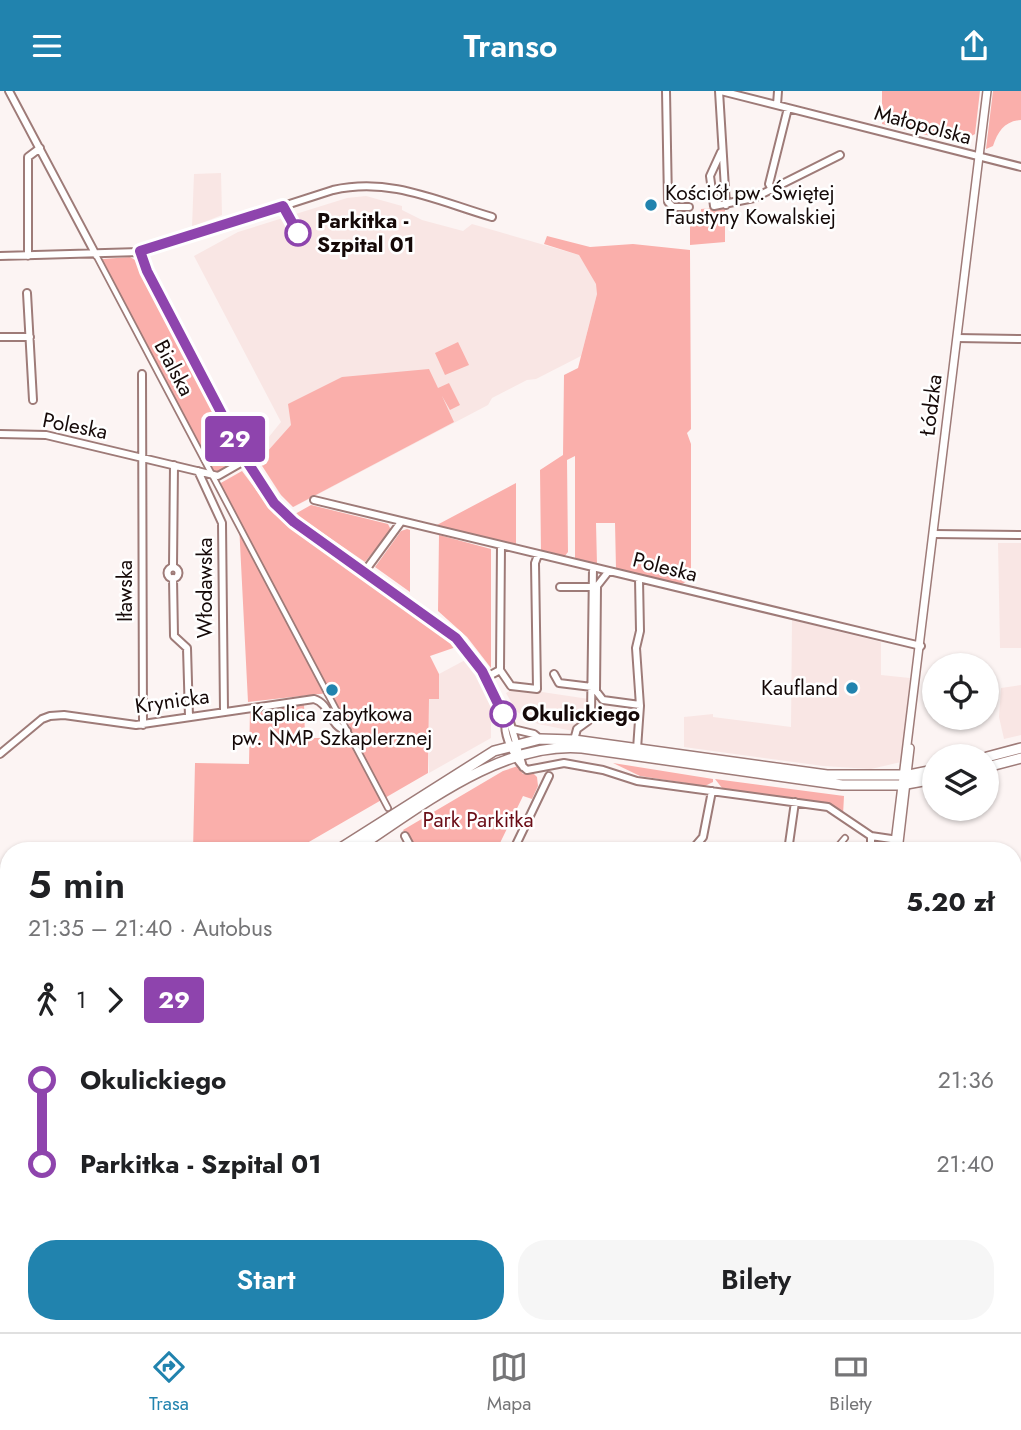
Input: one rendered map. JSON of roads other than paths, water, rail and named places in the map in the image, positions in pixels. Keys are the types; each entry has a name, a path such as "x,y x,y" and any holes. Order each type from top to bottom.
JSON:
{"main road":[{"path":"367,842 517,749 540,739 574,740 827,775 905,780 922,774"},
{"path":"342,842 488,755 517,749 568,747 842,785 922,779"},
{"path":"999,754 1021,748"},
{"path":"999,764 1021,758"}],"street":[{"name":"Bialska","path":"9,91 388,808"},
{"path":"666,91 668,202 673,207 689,207"},
{"path":"720,91 721,152 726,205"},
{"name":"Małopolska","path":"720,91 1021,167"},
{"path":"776,104 778,91"},
{"name":"Łódzka","path":"897,840 987,91"},
{"path":"772,190 769,184 788,108"},
{"path":"28,256 28,156 40,148"},
{"path":"721,152 710,176 713,205 726,205 772,190 840,156"},
{"path":"0,256 96,255 140,251 333,190 360,185 389,186 492,217"},
{"path":"140,251 147,271 246,460 274,503 456,638 485,677 513,729 523,767 527,770 564,763 603,769 637,781 828,807 870,836 897,840"},
{"path":"27,293 33,400"},
{"path":"0,337 30,337"},
{"path":"957,338 1021,339"},
{"path":"142,374 143,458"},
{"name":"Poleska","path":"0,434 46,435 211,475"},
{"name":"Iławska","path":"143,458 143,725"},
{"path":"211,475 218,476 246,460"},
{"path":"173,465 173,567 168,573 173,578 174,632 187,648 189,717"},
{"name":"Włodawska","path":"198,471 222,523 224,711"},
{"name":"Poleska","path":"314,501 921,646"},
{"path":"365,571 401,522"},
{"path":"934,534 1021,535"},
{"path":"501,545 500,670 510,686 537,688 538,555"},
{"path":"574,740 577,729 590,717 593,568"},
{"path":"608,572 597,586 596,691 603,700 640,705"},
{"path":"637,749 640,705 636,648 640,631 639,579"},
{"path":"560,587 592,587"},
{"path":"485,677 500,670"},
{"path":"554,674 559,683 592,687"},
{"name":"Krynicka","path":"0,754 45,717 64,715 118,725 143,725 317,699 324,703 337,726 346,731"},
{"path":"506,720 504,726 517,749"},
{"path":"513,729 534,734 540,739"},
{"path":"517,842 548,776"},
{"path":"699,842 703,837 712,791"},
{"path":"789,842 795,803"},
{"path":"405,836 408,842"},
{"path":"870,836 870,842"},
{"path":"842,842 845,838"}],"place":[{"name":"Kościół pw. Świętej Faustyny Kowalskiej","path":"651,205"},
{"name":"Parkitka - Szpital 01","path":"298,233"},
{"name":"Kaufland","path":"852,688"},
{"name":"Kaplica zabytkowa pw. NMP Szkaplerznej","path":"332,690"},
{"name":"Okulickiego","path":"503,714"}],"park label":[{"name":"Park Parkitka","path":"478,820"}]}
